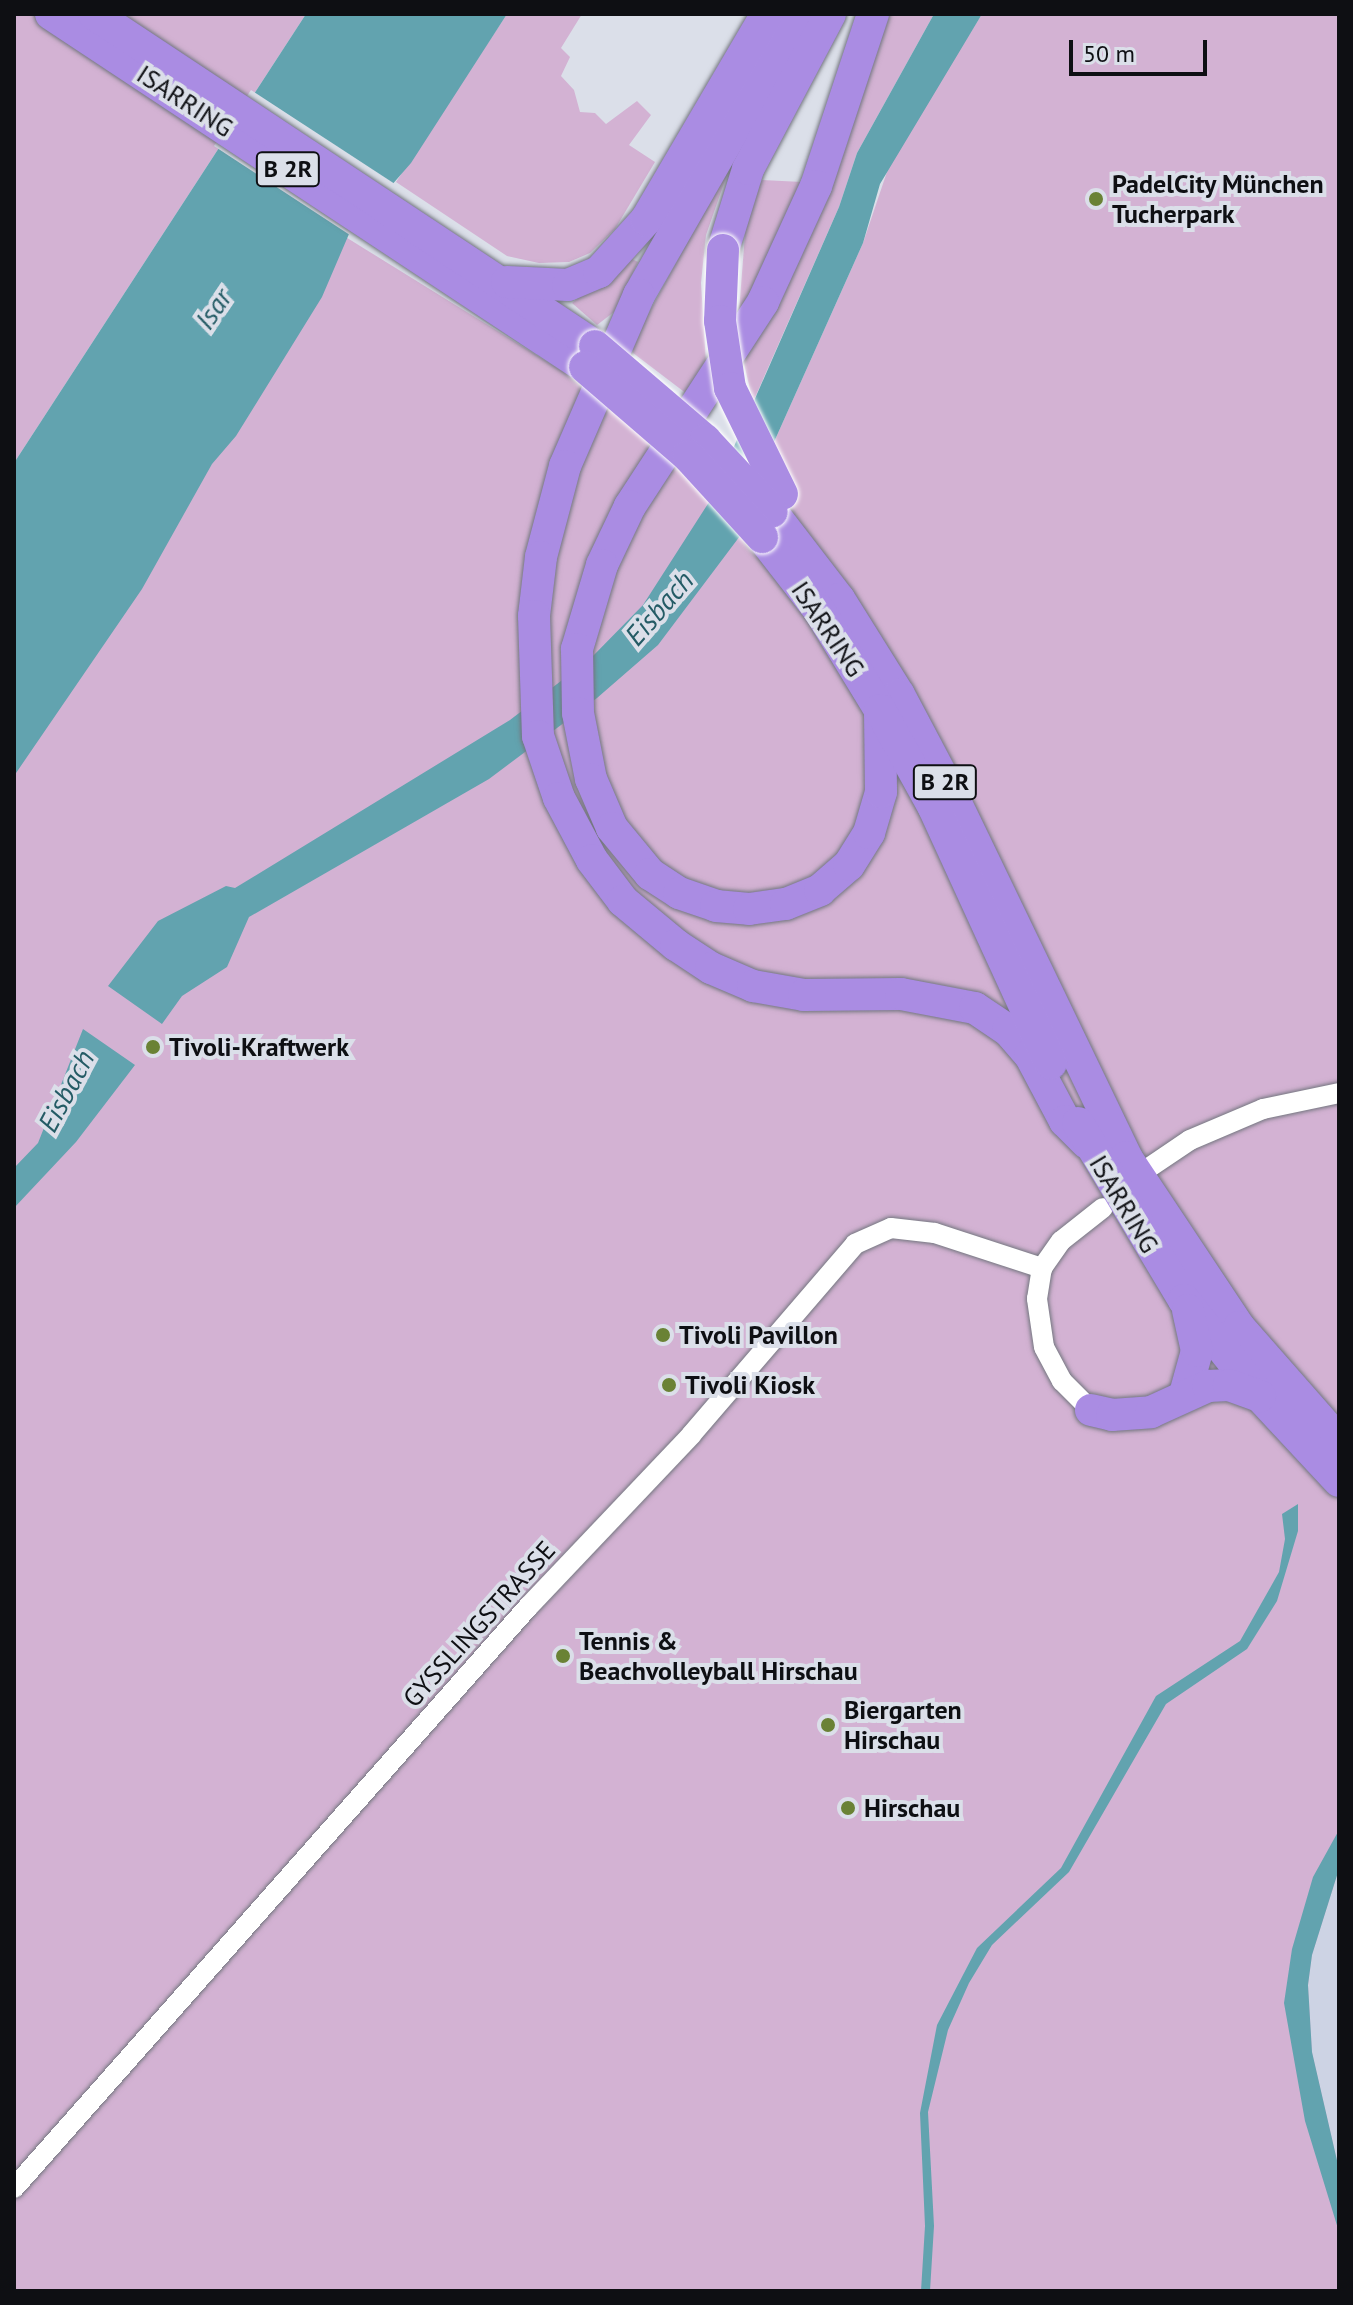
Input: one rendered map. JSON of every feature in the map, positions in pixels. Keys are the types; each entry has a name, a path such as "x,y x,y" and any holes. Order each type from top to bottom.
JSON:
{"highway":[{"name":"ISARRING","path":"51,14 141,59 486,280 705,440 798,543 866,640 954,799 1126,1157 1239,1327 1327,1435 1339,1481"},
{"name":"ISARRING","path":"94,14 141,59"},
{"path":"486,280 568,285 599,272 646,220 767,14"},
{"path":"800,14 639,295 581,424 541,557 534,676 538,736 559,798 592,860 623,901 711,968 753,986 804,995 901,994 975,1008 1008,1030 1030,1055 1065,1121 1087,1143"},
{"path":"772,514 730,388 720,321 723,250 748,169 830,14"},
{"path":"873,14 816,186 763,302 630,506 602,565 577,649 578,713 591,779 612,828 650,874 679,893 716,906 749,909 786,904 820,890 849,865 869,833 881,792 880,710"},
{"name":"ISARRING","path":"772,514 819,610 880,710 934,808 1087,1143 1184,1300 1260,1396 1327,1435"},
{"path":"1184,1300 1197,1351 1185,1394"},
{"path":"1091,1410 1112,1415 1151,1412 1185,1394 1229,1385 1260,1396"}],"street":[{"path":"1150,1167 1190,1140 1263,1109 1339,1093"},
{"path":"1091,1410 1062,1381 1044,1347 1037,1299 1042,1268 1061,1241 1103,1208"},
{"name":"GYSSLINGSTRASSE","path":"14,2188 529,1606 691,1435 855,1244 891,1228 935,1233 1042,1268"}],"shaded area":[{"path":"14,14 306,14 14,463"},
{"path":"507,14 582,14 561,48 570,57 561,76 574,90 580,112 595,113 606,124 637,101 651,115 629,145 655,162 615,229 590,253 569,262 539,263 507,256 396,182"},
{"path":"890,14 934,14 857,153 839,207 753,402 741,351 739,311 747,209 762,180 822,183"},
{"path":"982,14 1339,14 1339,1869 1312,1955 1308,1985 1312,2052 1339,2169 1339,2291 14,2291 14,752 344,236 578,381 671,461 774,442 863,243 891,160"},
{"path":"732,160 706,235 701,283 706,362 687,394 633,353 633,342"},
{"path":"630,258 638,262 614,312 597,325 572,303"},
{"path":"1339,1869 1339,2169 1312,2052 1308,1985 1312,1955"}],"water":[{"name":"Isar","path":"306,14 507,14 411,163 349,234 322,297 236,436 212,464 142,589 14,776 14,463"},
{"name":"Eisbach","path":"934,14 982,14 880,184 863,243 774,442 743,532 658,645 597,698 489,779 249,917 227,967 182,996 162,1024 108,986 158,921 226,886 235,888 510,720 591,658 643,605 711,499 839,207 857,153"},
{"name":"Eisbach","path":"83,1029 135,1065 76,1142 14,1208 14,1168 38,1143"},
{"path":"1298,1504 1298,1531 1277,1601 1247,1649 1166,1704 1069,1872 992,1945 969,1983 948,2030 928,2112 934,2226 930,2291 921,2291 925,2226 920,2113 937,2025 977,1948 1061,1868 1156,1696 1240,1641 1279,1572 1285,1539 1282,1514"},
{"path":"1339,1830 1339,1869 1312,1955 1308,1985 1312,2052 1339,2169 1339,2232 1305,2121 1284,2003 1292,1949 1313,1877"}],"pier":[{"path":"251,90 398,186 353,237 214,146"}],"place":[{"name":"PadelCity München Tucherpark","path":"1096,199"},
{"name":"Tivoli-Kraftwerk","path":"153,1047"},
{"name":"Tivoli Pavillon","path":"663,1335"},
{"name":"Tivoli Kiosk","path":"669,1385"},
{"name":"Tennis & Beachvolleyball Hirschau","path":"563,1656"},
{"name":"Biergarten Hirschau","path":"828,1725"},
{"name":"Hirschau","path":"848,1808"}]}
